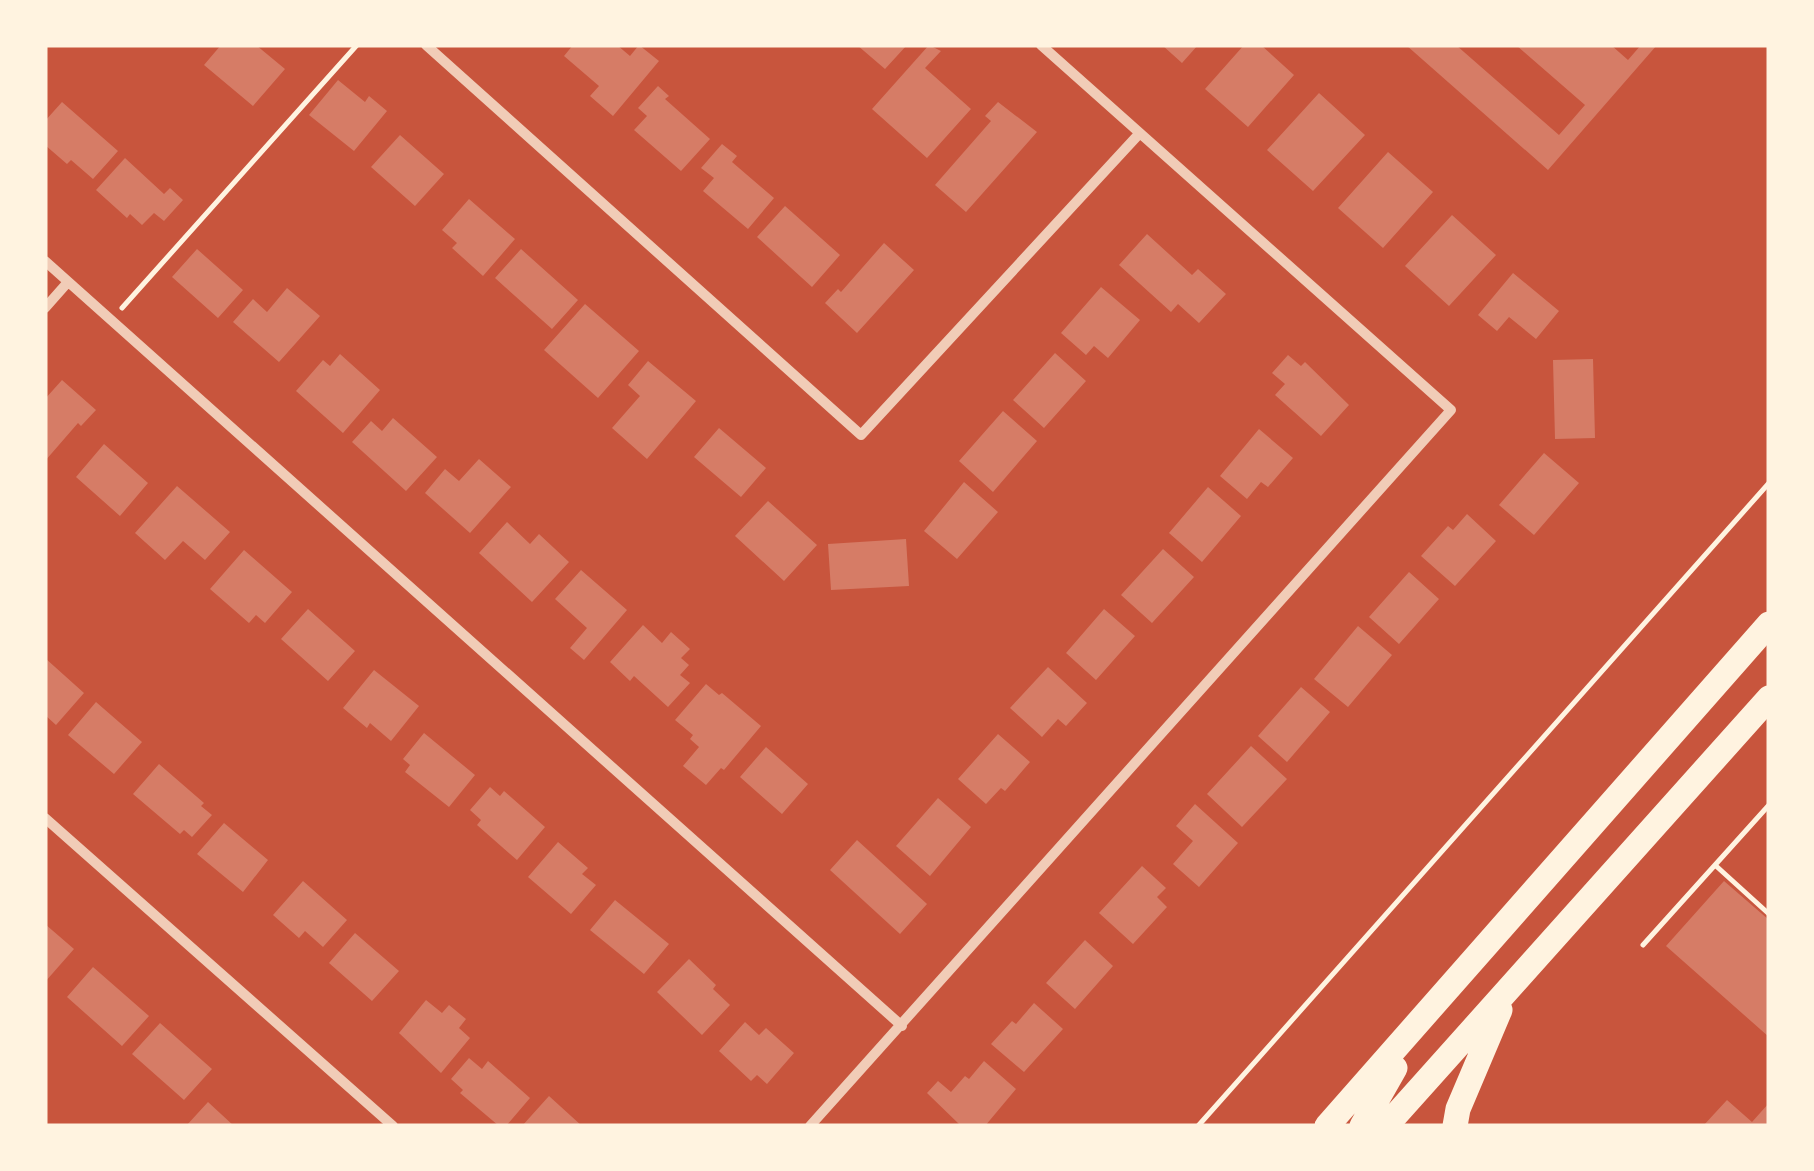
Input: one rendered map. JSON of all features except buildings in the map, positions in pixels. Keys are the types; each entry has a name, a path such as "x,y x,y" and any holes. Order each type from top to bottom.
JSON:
{"highway":[{"path":"1327,1126 1769,624"},
{"path":"1386,1126 1769,698"},
{"path":"1455,1126 1483,1047 1512,986"},
{"path":"1362,1126 1431,1008"}],"street":[{"path":"426,45 861,435 1139,134"},
{"path":"810,1126 1451,410 1041,45"},
{"path":"45,261 902,1026"},
{"path":"45,308 68,282"},
{"path":"45,818 393,1126"}],"path":[{"path":"111,320 357,45"},
{"path":"1198,1126 1769,483"},
{"path":"1643,945 1769,805"},
{"path":"1714,866 1769,914"}]}
